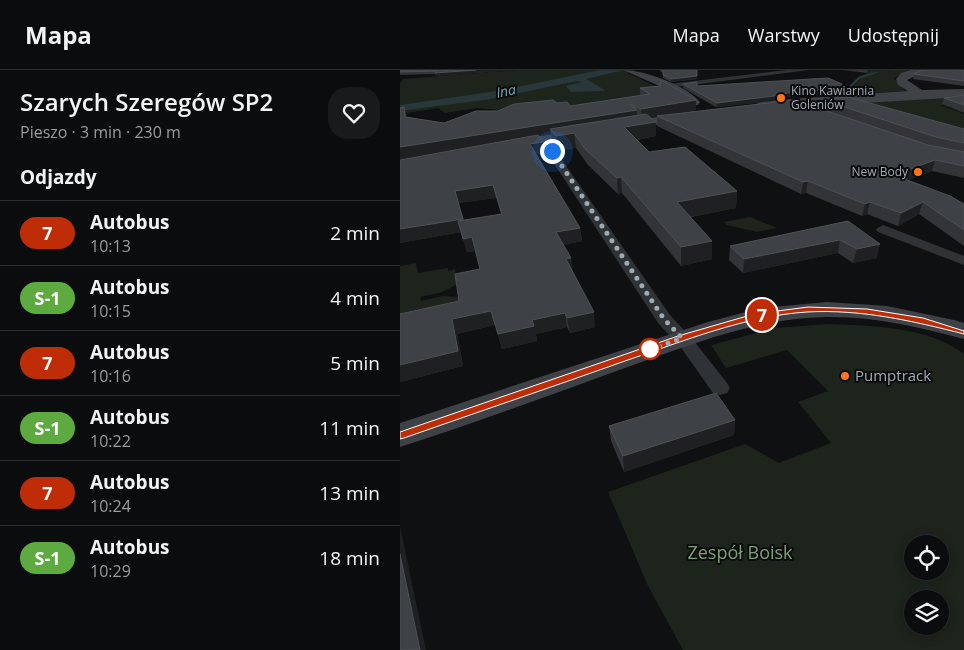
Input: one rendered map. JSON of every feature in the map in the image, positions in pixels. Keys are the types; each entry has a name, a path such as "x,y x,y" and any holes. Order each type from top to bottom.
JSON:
{"street":[{"path":"492,148 709,110 668,86 630,70"},
{"path":"668,86 805,70"},
{"path":"920,94 902,83 900,79 905,75 923,70"},
{"path":"745,107 786,102 920,94 958,94 964,99"},
{"path":"786,102 816,113"},
{"path":"543,139 664,319 682,338 720,388"},
{"path":"883,229 964,261"},
{"path":"400,435 682,338 754,316 816,309 867,311 900,316 964,331"}],"green space":[{"path":"517,70 636,70 627,73 669,92 580,105 510,111 477,108 445,113 438,108 400,114 400,83 403,79"},
{"path":"884,70 911,70 894,78 905,91 855,95 852,87 862,78"},
{"path":"940,96 955,103 941,105 964,114 964,135 859,101"},
{"path":"750,217 777,228 757,232 727,225 724,222"},
{"path":"416,263 418,273 448,268 448,271 455,269 458,284 442,292 420,297 421,301 443,296 460,297 462,316 400,323 400,266"},
{"name":"Zespół Boisk","path":"828,324 899,329 934,338 964,354 964,650 683,650 648,586 608,492 745,444 779,463 831,443 798,402 828,391 787,350 726,368 711,345 775,328"}],"water":[{"name":"Ina","path":"600,70 624,70 586,79 605,90 603,91 571,92 566,86 582,82 577,81 491,99 400,111 400,105 497,91"}],"building":[{"path":"400,70 476,70 435,73 436,71 400,72"},
{"path":"663,70 697,70 697,76 671,79 663,75"},
{"path":"922,70 964,70 964,81 914,74"},
{"path":"828,78 842,84 835,90 787,93 717,103 683,84 697,82 697,86"},
{"path":"661,80 696,100 641,109 630,104 637,110 400,147 400,108 404,107 405,117 444,123 476,111 498,111 514,104 553,100 557,103 567,102 570,106 650,94 640,88 660,86"},
{"path":"964,95 964,105 944,98"},
{"path":"848,97 964,129 964,143 936,137 823,100"},
{"path":"794,100 928,145 964,152 964,166 935,160 894,175 950,196 964,204 964,230 923,202 901,213 870,202 865,204 808,181 803,182 657,116"},
{"path":"646,114 656,122 624,127 649,152 685,147 737,191 677,202 712,241 681,247 621,177 617,178 586,150 574,133 556,136 550,129"},
{"path":"538,135 543,142 530,144 580,228 556,232 571,258 566,259 594,312 567,318 565,313 532,320 534,326 498,334 491,311 452,319 458,351 400,365 400,314 459,301 455,274 480,269 472,237 463,239 458,221 502,214 493,185 455,191 463,219 400,229 400,160"},
{"path":"848,221 880,244 857,249 840,240 744,259 730,246"},
{"path":"716,393 735,420 623,456 609,426"},
{"path":"400,554 420,650 400,650"}],"waterway":[{"path":"852,95 849,88 859,78 881,70"}],"bus line":[{"name":"7","path":"400,435 682,338 754,316 808,310 867,311 923,320 964,331"}],"place":[{"name":"Kino Kawiarnia Goleniów","path":"781,98"},
{"name":"New Body","path":"918,172"},
{"name":"Pumptrack","path":"845,376"}],"route":[{"path":"552,151 664,319 672,330 682,338 644,352 650,349"}]}
